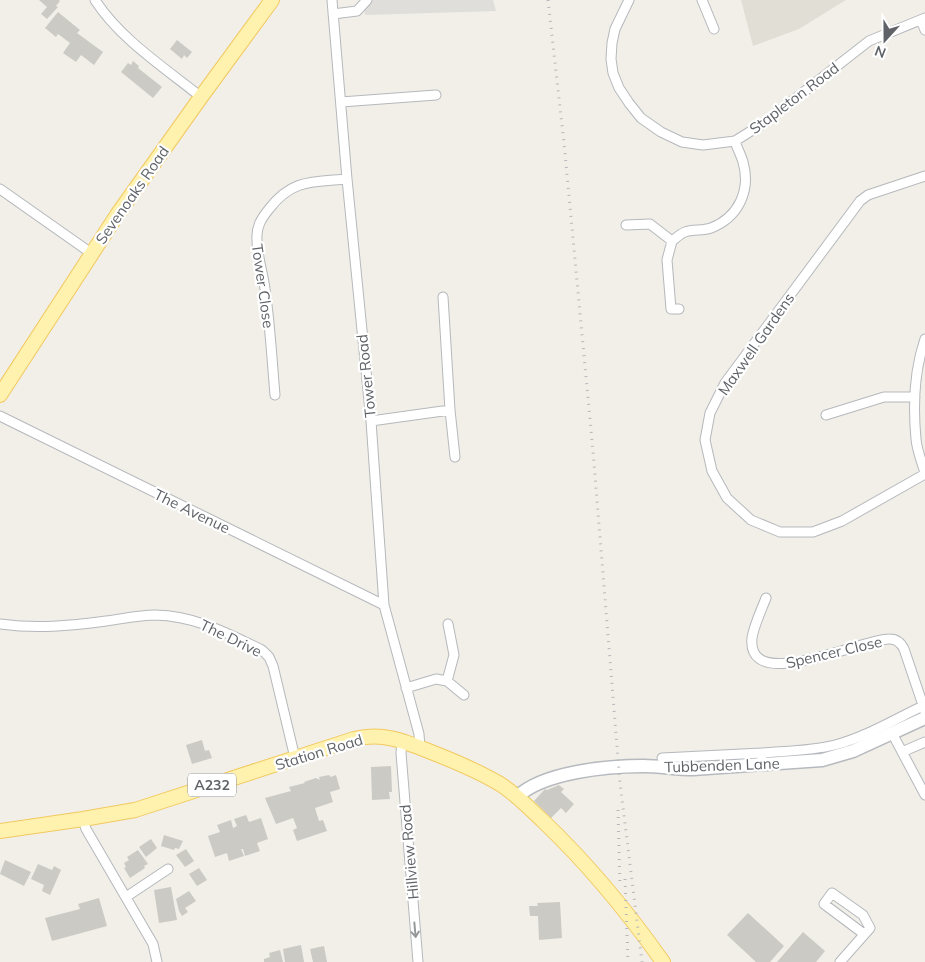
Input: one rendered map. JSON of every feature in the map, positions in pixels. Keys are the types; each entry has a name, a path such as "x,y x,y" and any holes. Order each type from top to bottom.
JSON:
{"main road":[{"name":"Sevenoaks Road","path":"0,395 91,253 272,0"},
{"name":"Station Road","path":"0,830 83,820 135,810 362,737 377,736 420,748 491,779 517,796 560,838 617,901 663,962"}],"street":[{"path":"95,0 106,17 124,35 201,97"},
{"name":"Tower Road","path":"332,0 347,179 371,421 384,605 419,734 420,748"},
{"path":"334,14 357,11 367,0"},
{"name":"Stapleton Road","path":"629,0 615,29 611,58 613,73 629,104 641,118 661,132 682,142 703,145 735,141 764,123 869,41 923,19"},
{"path":"702,0 714,29"},
{"path":"923,19 925,30"},
{"path":"340,102 436,95"},
{"path":"679,309 671,309 667,260 672,241 685,232 710,228 726,221 736,210 743,198 746,184 743,162 735,141"},
{"name":"Maxwell Gardens","path":"925,176 868,196 860,201 725,383 710,413 705,440 712,471 727,498 751,520 780,532 813,532 842,521 925,474"},
{"name":"Tower Close","path":"275,395 266,289 257,249 258,224 275,201 287,190 304,183 347,179"},
{"path":"0,189 91,253"},
{"path":"626,225 650,224 672,241"},
{"path":"442,297 455,457"},
{"path":"925,340 920,353 914,397 916,441 925,474"},
{"path":"826,415 884,397 914,397"},
{"path":"371,421 450,410"},
{"name":"The Avenue","path":"0,416 384,605"},
{"name":"Spencer Close","path":"766,598 752,639 754,650 761,659 771,664 783,664 827,655 883,639 894,640 901,644 904,650 924,712"},
{"name":"The Drive","path":"0,624 28,627 57,626 155,615 210,625 262,650 269,657 273,666 294,758"},
{"path":"447,680 454,655 448,624"},
{"path":"406,688 436,679 447,680 464,695"},
{"path":"662,758 762,759 837,744 924,712"},
{"name":"Tubbenden Lane","path":"517,796 536,784 585,771 641,766 681,769 762,759 813,761 831,758 853,751 892,733 924,712"},
{"path":"892,733 925,795"},
{"name":"Hillview Road","path":"402,742 401,753 418,962"},
{"path":"902,752 925,742"},
{"path":"83,820 86,829 153,944 157,962"},
{"path":"126,897 168,869"},
{"path":"840,962 870,928 863,915 832,893 824,904 864,934"}],"shaded area":[{"path":"363,0 493,0 496,11 365,15"},
{"path":"741,0 846,0 799,29 753,46"}],"building":[{"path":"39,0 60,1 56,6 58,7 47,19 41,14 47,7"},
{"path":"58,12 80,30 77,33 103,52 94,65 81,55 76,62 63,53 70,43 58,34 56,37 45,28"},
{"path":"177,40 192,52 187,58 184,55 182,59 170,49"},
{"path":"133,61 139,66 138,68 162,87 153,98 121,72 128,63 131,65"},
{"path":"202,740 205,751 209,750 212,758 192,764 186,745"},
{"path":"391,766 392,792 389,792 390,799 372,800 371,767"},
{"path":"329,775 331,777 336,775 340,789 330,792 333,802 315,808 319,821 323,820 327,831 297,841 293,830 297,828 293,818 276,824 265,798 291,791 289,787 316,778 320,780 319,777"},
{"path":"559,785 564,789 561,792 574,804 566,813 561,808 551,818 534,801 545,789 547,790"},
{"path":"246,815 249,822 261,818 268,839 257,843 260,851 245,856 243,849 241,849 244,856 229,861 227,853 215,857 208,836 220,832 217,825 231,820 233,828 237,826 234,819"},
{"path":"164,835 183,841 179,849 175,848 174,850 161,846"},
{"path":"151,839 157,848 146,857 139,847"},
{"path":"186,849 194,861 185,867 176,855"},
{"path":"138,850 148,864 130,878 124,868 126,867 124,863 129,860 127,857"},
{"path":"5,860 31,872 24,886 0,874"},
{"path":"38,864 52,870 54,866 61,870 50,895 42,891 44,885 31,879"},
{"path":"199,868 207,880 197,886 189,874"},
{"path":"171,887 177,920 159,923 154,890"},
{"path":"189,891 196,901 185,908 188,912 182,916 176,899"},
{"path":"99,898 107,926 52,941 45,918 80,909 78,904"},
{"path":"560,902 562,938 539,940 538,916 530,916 529,906 538,906 537,903"},
{"path":"748,913 784,946 770,962 756,962 727,935"},
{"path":"803,932 825,951 816,962 777,962"},
{"path":"301,945 304,962 285,962 283,949"},
{"path":"324,946 327,962 313,962 310,949"},
{"path":"280,950 283,962 264,962 264,959 270,957 269,953"}],"railway":[{"path":"548,0 564,143 593,451 620,783 642,962"},
{"path":"618,810 620,887"},
{"path":"625,879 628,962"}]}
